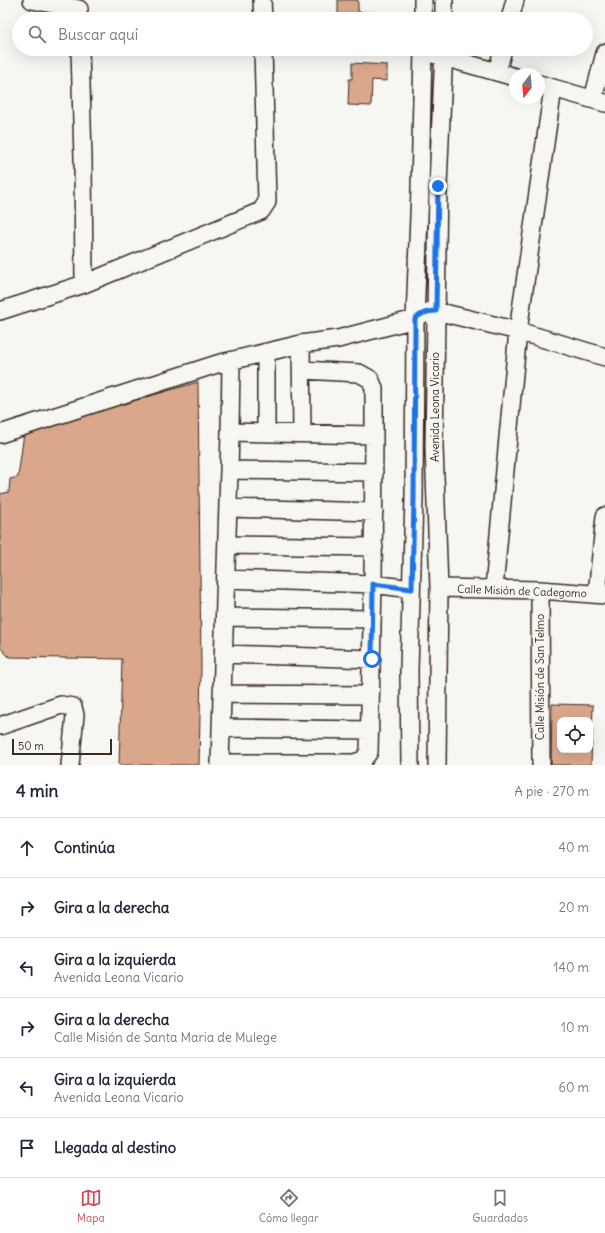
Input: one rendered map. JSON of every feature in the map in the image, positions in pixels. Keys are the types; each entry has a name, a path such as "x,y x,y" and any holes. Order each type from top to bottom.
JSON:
{"street":[{"path":"32,0 79,9"},
{"path":"262,0 263,12"},
{"path":"423,0 423,12"},
{"path":"444,0 444,12"},
{"path":"512,12 515,0"},
{"path":"494,588 518,331 546,86 599,101 605,53"},
{"path":"80,56 84,159 84,284"},
{"path":"0,311 84,284 262,211 267,202 264,56"},
{"name":"Avenida Leona Vicario","path":"410,765 409,670 414,498 415,319 423,56"},
{"name":"Avenida Leona Vicario","path":"437,765 439,588 434,447 438,186 444,56"},
{"path":"452,56 509,75"},
{"path":"497,72 501,56"},
{"path":"0,434 231,361 301,344 338,339 415,319 420,314 429,311 436,311 518,331 605,357"},
{"path":"301,344 302,433"},
{"path":"266,352 266,433"},
{"path":"231,361 220,764 354,764 363,760 369,752 374,547 374,388 370,379 359,373 302,370"},
{"path":"230,432 374,436"},
{"path":"229,470 374,472"},
{"path":"228,508 374,512"},
{"path":"601,595 605,516"},
{"path":"227,545 374,547"},
{"path":"226,579 373,584 412,589"},
{"name":"Calle Misión de Cadegomo","path":"439,588 494,588 601,595"},
{"name":"Calle Misión de San Telmo","path":"540,590 541,765"},
{"path":"225,617 372,619"},
{"path":"224,654 372,659"},
{"path":"222,694 370,695"},
{"path":"0,726 61,705 73,707 75,714 70,765"},
{"path":"221,728 370,730"}],"building":[{"path":"338,0 358,0 358,12 338,12"},
{"path":"352,63 387,65 387,81 372,80 371,106 348,105 349,79 352,79"},
{"path":"198,382 201,666 199,765 119,765 122,659 9,657 0,647 0,494 9,492 10,479 18,477 24,433"},
{"path":"552,704 593,705 593,717 557,717 557,753 591,753 591,765 551,765"}],"route":[{"path":"372,659 373,584 412,589 415,319 420,314 429,311 436,311 438,186"}]}
